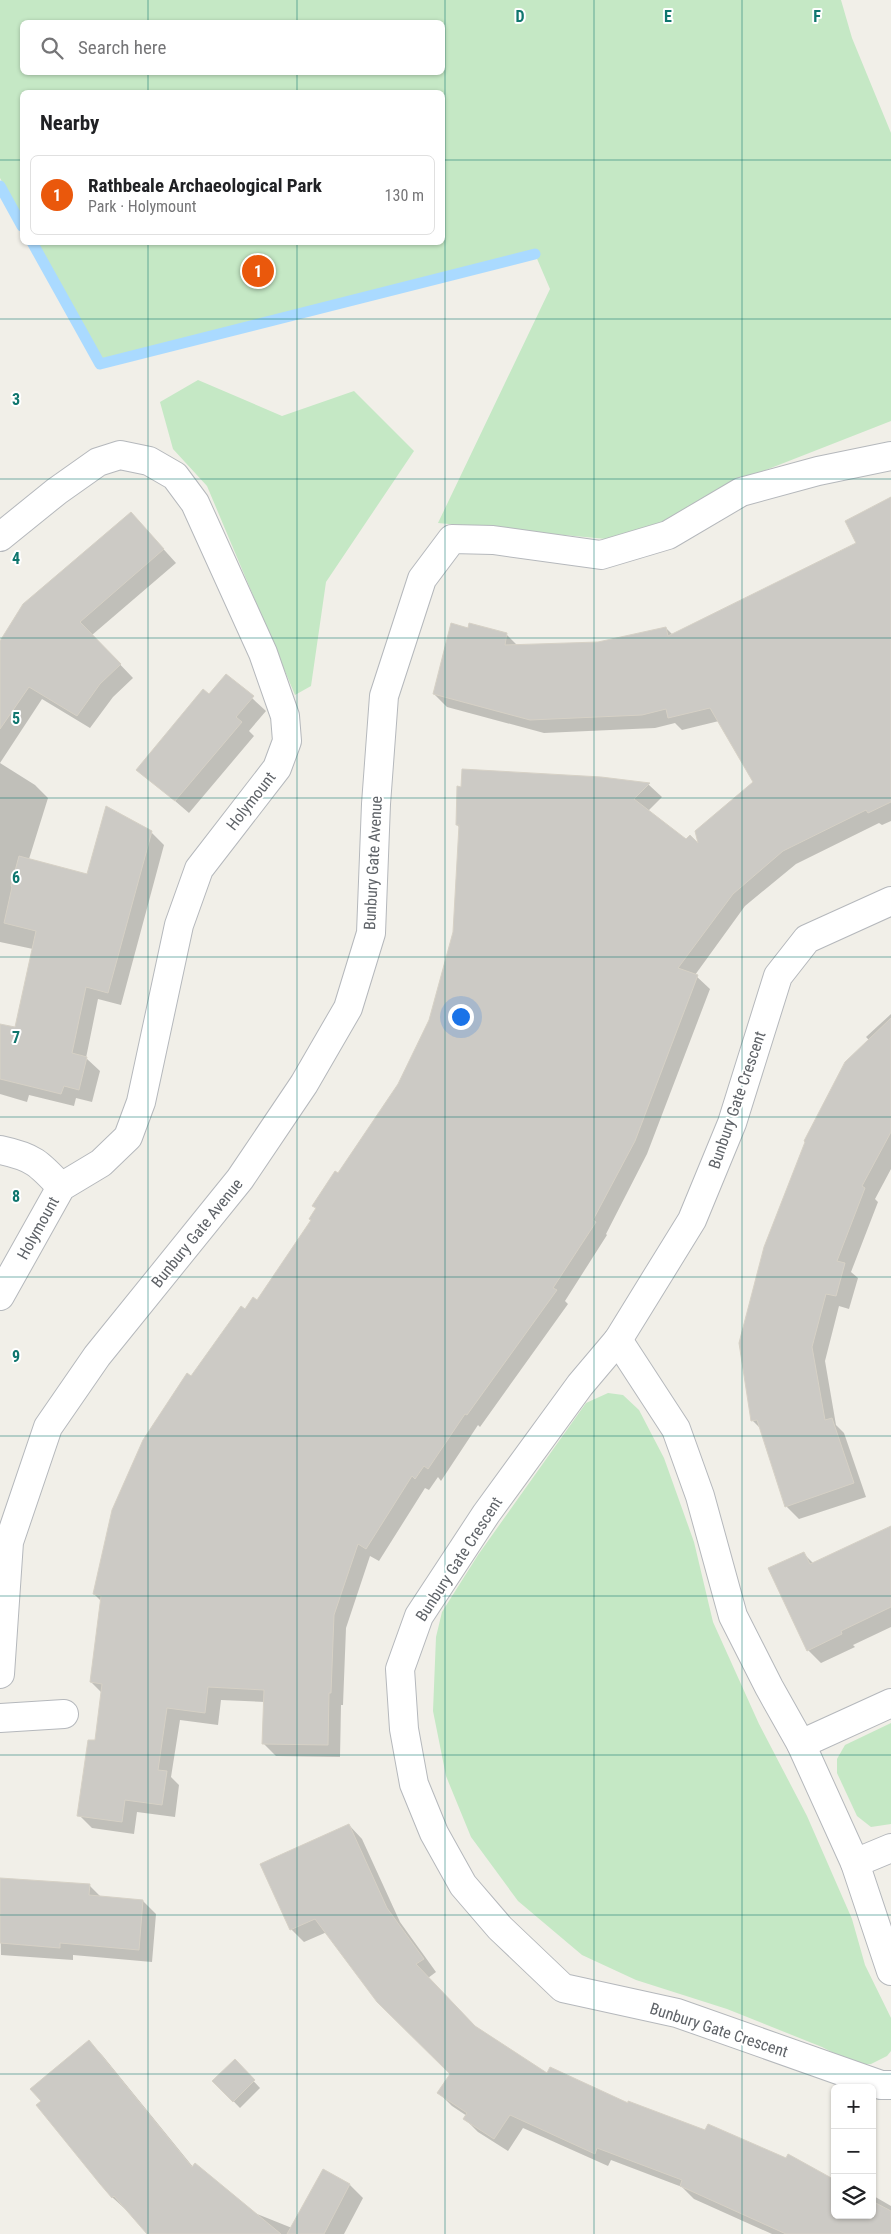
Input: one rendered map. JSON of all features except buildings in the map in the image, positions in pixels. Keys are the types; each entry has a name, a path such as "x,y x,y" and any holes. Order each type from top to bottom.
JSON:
{"street":[{"name":"Holymount","path":"0,537 57,491 98,462 120,454 149,461 175,476 195,503 263,652 285,716 287,741 277,768 199,869 179,924 143,1093 128,1137 101,1163 61,1187 0,1296"},
{"name":"Bunbury Gate Avenue","path":"0,1674 9,1542 48,1427 97,1356 240,1179 304,1084 348,1008 371,933 376,804 384,696 422,578 452,539 493,540 601,555 668,536 741,492 818,471 891,456"},
{"name":"Bunbury Gate Crescent","path":"891,901 807,939 778,976 732,1123 692,1220 618,1340 580,1385 486,1514 419,1616 400,1669 404,1729 414,1784 434,1833 463,1885 500,1928 563,1988 677,2013 880,2085 891,2085"},
{"name":"Holymount","path":"0,1150 16,1154 40,1164 61,1187"},
{"path":"618,1340 676,1429 700,1496 733,1616 768,1687 801,1744 855,1863 891,1971"},
{"path":"801,1744 891,1703"},
{"path":"0,1718 64,1714"},
{"path":"855,1863 891,1848"}],"green space":[{"path":"0,0 841,0 852,38 891,133 891,421 730,484 664,524 606,539 438,523 550,289 535,254 100,364 35,245 445,245 445,90 20,90 20,216 0,178"},
{"path":"198,380 282,416 354,391 414,451 326,582 311,686 295,695 207,486 173,449 160,402"},
{"path":"608,1393 623,1395 639,1410 664,1458 694,1542 713,1622 759,1724 807,1816 852,1919 865,1965 891,2018 891,2051 887,2056 871,2064 857,2065 822,2047 727,2009 636,1980 582,1955 518,1901 471,1837 446,1776 433,1711 436,1637 442,1612 478,1555 586,1403"},
{"path":"891,1723 891,1824 871,1827 857,1816 837,1773 837,1759 845,1745"}],"waterway":[{"path":"0,186 20,222"},
{"path":"34,245 100,364 535,254"}],"place":[{"name":"Rathbeale Archaeological Park","path":"258,271"}]}
